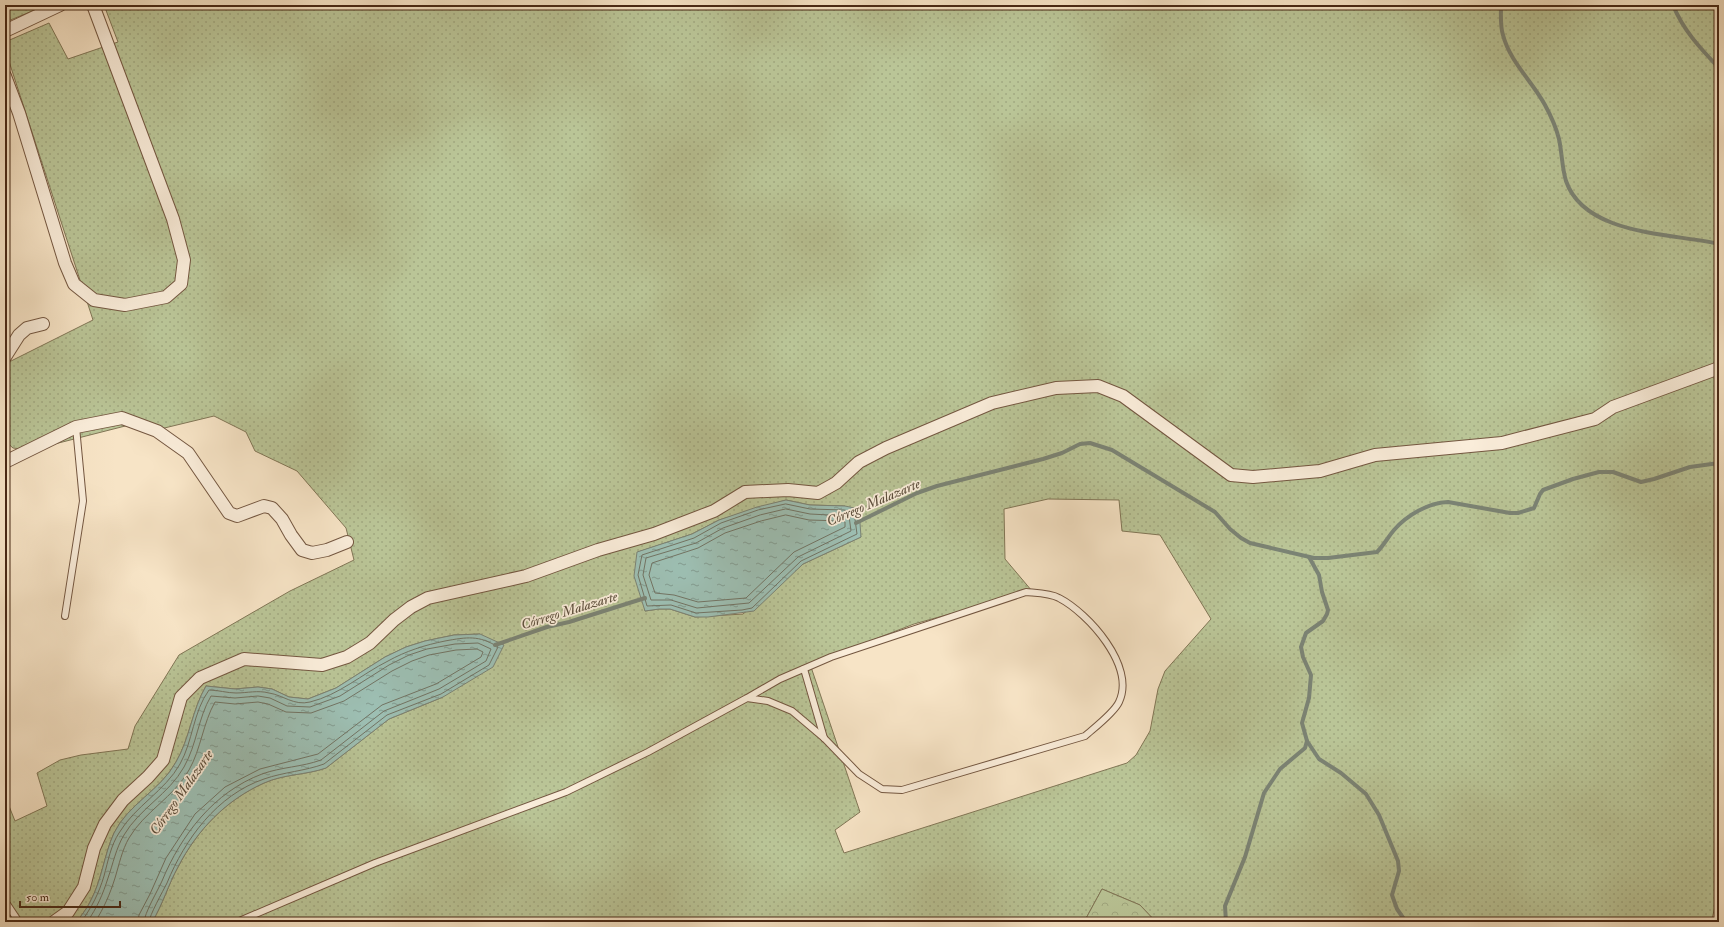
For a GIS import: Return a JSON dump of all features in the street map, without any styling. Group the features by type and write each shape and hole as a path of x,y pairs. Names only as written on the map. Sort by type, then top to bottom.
{"street":[{"path":"5,31 60,5"},
{"path":"5,76 19,114 65,262 74,284 94,300 125,305 166,297 181,284 184,260 173,219 93,5"},
{"path":"5,357 19,335 26,328 43,324"},
{"path":"54,922 68,912 84,887 94,848 105,824 123,800 148,777 162,760 181,697 200,678 244,659 322,665 347,657 370,643 411,607 428,598 526,576 598,550 654,534 714,511 745,492 788,490 818,494 836,483 859,462 886,448 992,403 1056,388 1098,386 1123,396 1231,475 1253,476 1320,471 1375,455 1502,443 1595,419 1613,407 1719,368"},
{"path":"5,462 76,427 122,418 157,431 188,453 229,513 238,516 264,506 272,508 282,519 290,535 302,550 312,553 327,550 347,542"}],"lane":[{"path":"65,616 83,501 76,427"},
{"path":"237,922 375,863 566,792 648,752 780,679 831,657 1026,592 1058,597 1084,616 1104,638 1116,658 1123,681 1119,702 1105,719 1084,736 902,790 882,790 859,774 824,738 792,711 768,701 748,698"},
{"path":"804,669 824,738"},
{"path":"5,901 19,922"}],"green space":[{"path":"5,5 47,5 8,21 5,13"},
{"path":"104,5 1719,5 1719,889 1712,919 1713,922 1156,922 1140,905 1102,889 1084,922 152,922 174,874 186,853 204,829 225,807 250,790 264,783 279,778 326,768 389,719 443,697 480,634 454,635 425,641 406,647 385,657 336,688 308,699 289,697 272,689 258,687 235,689 206,686 197,705 181,753 170,772 127,814 114,833 94,894 77,922 5,922 5,796 15,821 47,806 37,773 60,760 81,755 128,749 135,726 179,655 290,591 354,560 346,528 297,471 255,451 246,432 214,416 152,431 137,423 31,450 13,448 5,441 5,364 93,320 5,49 5,42 49,23 68,59 118,42","holes":["1048,499 1119,500 1122,531 1160,535 1211,619 1165,671 1158,689 1150,731 1136,755 1127,763 844,853 835,830 860,812 810,664 914,624 1032,591 1005,559 1004,509","786,500 810,505 845,506 861,537 803,564 743,614 695,617 670,609 645,611 638,552 692,534 719,520"]},
{"path":"1102,889 1140,905 1156,922 1084,922"}],"water":[{"path":"786,500 810,505 845,506 859,509 861,537 803,564 754,611 708,617 695,617 670,609 645,611 634,576 637,552 692,534 719,520 757,507"},
{"path":"480,634 504,645 493,667 443,697 389,719 326,768 279,778 264,783 237,798 225,807 204,829 186,853 174,874 152,922 77,922 94,894 114,833 127,814 170,772 181,753 197,705 206,686 235,689 258,687 272,689 289,697 308,699 336,688 385,657 406,647 425,641 454,635"}],"waterway":[{"path":"1501,5 1501,28 1506,45 1516,63 1540,96 1551,117 1559,139 1566,181 1576,199 1591,212 1610,222 1632,229 1719,244"},
{"path":"1673,5 1687,31 1719,68"},
{"name":"Córrego Malazarte","path":"856,523 917,493 937,486 1043,459 1062,453 1080,444 1090,443 1112,450 1215,512 1230,529 1250,543 1314,558 1328,558 1377,552 1394,530 1405,519 1426,507 1440,503 1448,502 1510,513 1518,513 1534,508 1543,490 1573,479 1599,472 1613,472 1641,482 1690,467 1719,463"},
{"path":"1309,557 1319,575 1322,592 1328,610 1323,621 1306,633 1301,647 1303,657 1311,675 1309,698 1302,723 1307,741 1319,759 1341,773 1366,794 1379,815 1398,861 1399,871 1392,895 1397,909 1406,922"},
{"name":"Córrego Malazarte","path":"495,645 547,627 569,622 645,598"},
{"path":"1226,922 1225,906 1245,857 1264,793 1280,769 1305,748 1307,741"}]}
